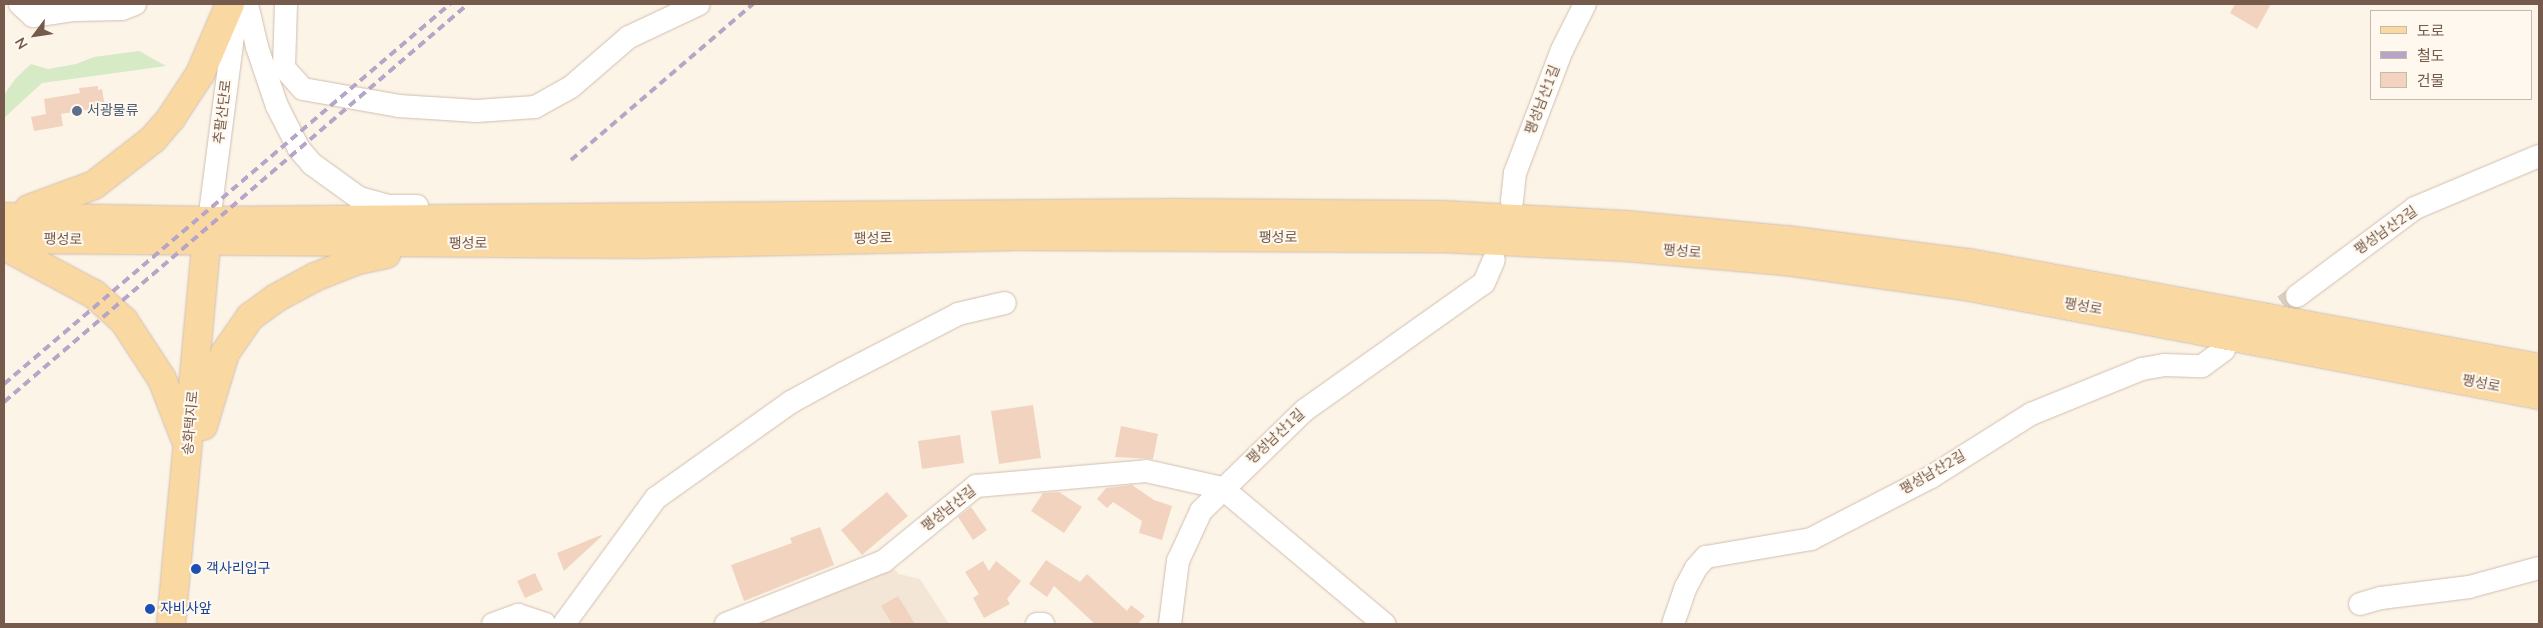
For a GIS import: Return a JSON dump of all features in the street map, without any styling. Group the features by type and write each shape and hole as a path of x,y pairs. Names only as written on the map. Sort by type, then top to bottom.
{"main road":[{"path":"4,216 76,194 101,181 135,156 171,118 200,74 230,4"},
{"name":"팽성로","path":"4,239 208,232 456,232 1173,213 1443,215 1626,225 1786,240 1970,263 2539,368"},
{"name":"팽성로","path":"4,216 208,232"},
{"name":"송화택지로","path":"171,624 208,232"},
{"path":"188,454 202,429 225,352 239,329 262,308 315,277 358,260 456,232"},
{"name":"팽성로","path":"456,232 642,244 1021,236 1440,238 1626,247 1784,261 1965,286 2539,396"},
{"path":"4,246 87,290 124,321 162,379 188,454"}],"street":[{"path":"20,4 33,16 73,10 122,9 135,4"},
{"name":"추팔산단로","path":"208,232 237,4"},
{"path":"247,4 257,47 277,106 292,136 312,164 358,198 389,206 442,206 456,232"},
{"path":"286,4 284,68 303,90 399,106 477,111 535,107 571,87 629,37 699,4"},
{"name":"팽성남산1길","path":"1512,200 1515,173 1562,50 1585,4"},
{"name":"팽성남산2길","path":"2297,296 2415,208 2539,156"},
{"name":"팽성남산1길","path":"1170,624 1178,561 1200,511 1305,410 1484,283 1494,260"},
{"path":"564,624 656,498 791,402 958,314 1005,303"},
{"name":"팽성남산2길","path":"1672,624 1689,581 1706,557 1811,539 1931,477 2031,414 2142,369 2202,366 2224,350"},
{"name":"팽성남산길","path":"726,624 884,561 976,486 1146,471 1222,488"},
{"path":"1222,488 1384,624"},
{"path":"2360,604 2381,598 2468,587 2539,568"},
{"path":"493,624 518,615 545,624"},
{"path":"1037,624 1043,624"}],"shaded area":[{"path":"891,566 899,574 920,579 949,624 758,624"}],"green space":[{"path":"139,51 166,66 42,83 4,118 4,95 16,78 31,64 48,69 76,64 94,57"}],"building":[{"path":"2235,4 2271,4 2257,29 2230,13"},
{"path":"98,86 98,90 102,89 105,107 61,114 63,126 34,131 31,117 46,114 44,99 80,93 79,88"},
{"path":"1033,405 1041,458 999,464 991,411"},
{"path":"1121,426 1158,434 1153,459 1115,457"},
{"path":"960,435 964,463 922,469 918,441"},
{"path":"1132,485 1154,500 1172,506 1162,540 1139,533 1142,521 1113,502 1107,508 1097,499 1106,488"},
{"path":"887,492 908,516 862,555 841,530"},
{"path":"1059,492 1082,507 1064,533 1031,511 1043,493"},
{"path":"971,507 987,530 973,540 958,517"},
{"path":"820,527 834,565 744,601 731,565 792,543 790,538"},
{"path":"602,536 564,571 557,553"},
{"path":"1046,560 1080,582 1087,574 1127,611 1131,605 1145,616 1139,622 1142,624 1095,624 1054,586 1047,597 1029,584"},
{"path":"983,561 989,571 996,561 1021,581 1007,599 1010,604 984,618 973,598 979,594 965,572"},
{"path":"535,573 543,590 525,598 517,581"},
{"path":"898,596 915,624 892,624 881,606"}],"tunnel":[{"path":"2257,325 2297,296"}],"railway":[{"path":"4,384 450,4"},
{"path":"4,402 468,4"},
{"path":"571,160 753,4"}],"place":[{"name":"서광물류","path":"77,111"},
{"name":"객사리입구","path":"196,569"},
{"name":"자비사앞","path":"150,609"}]}
